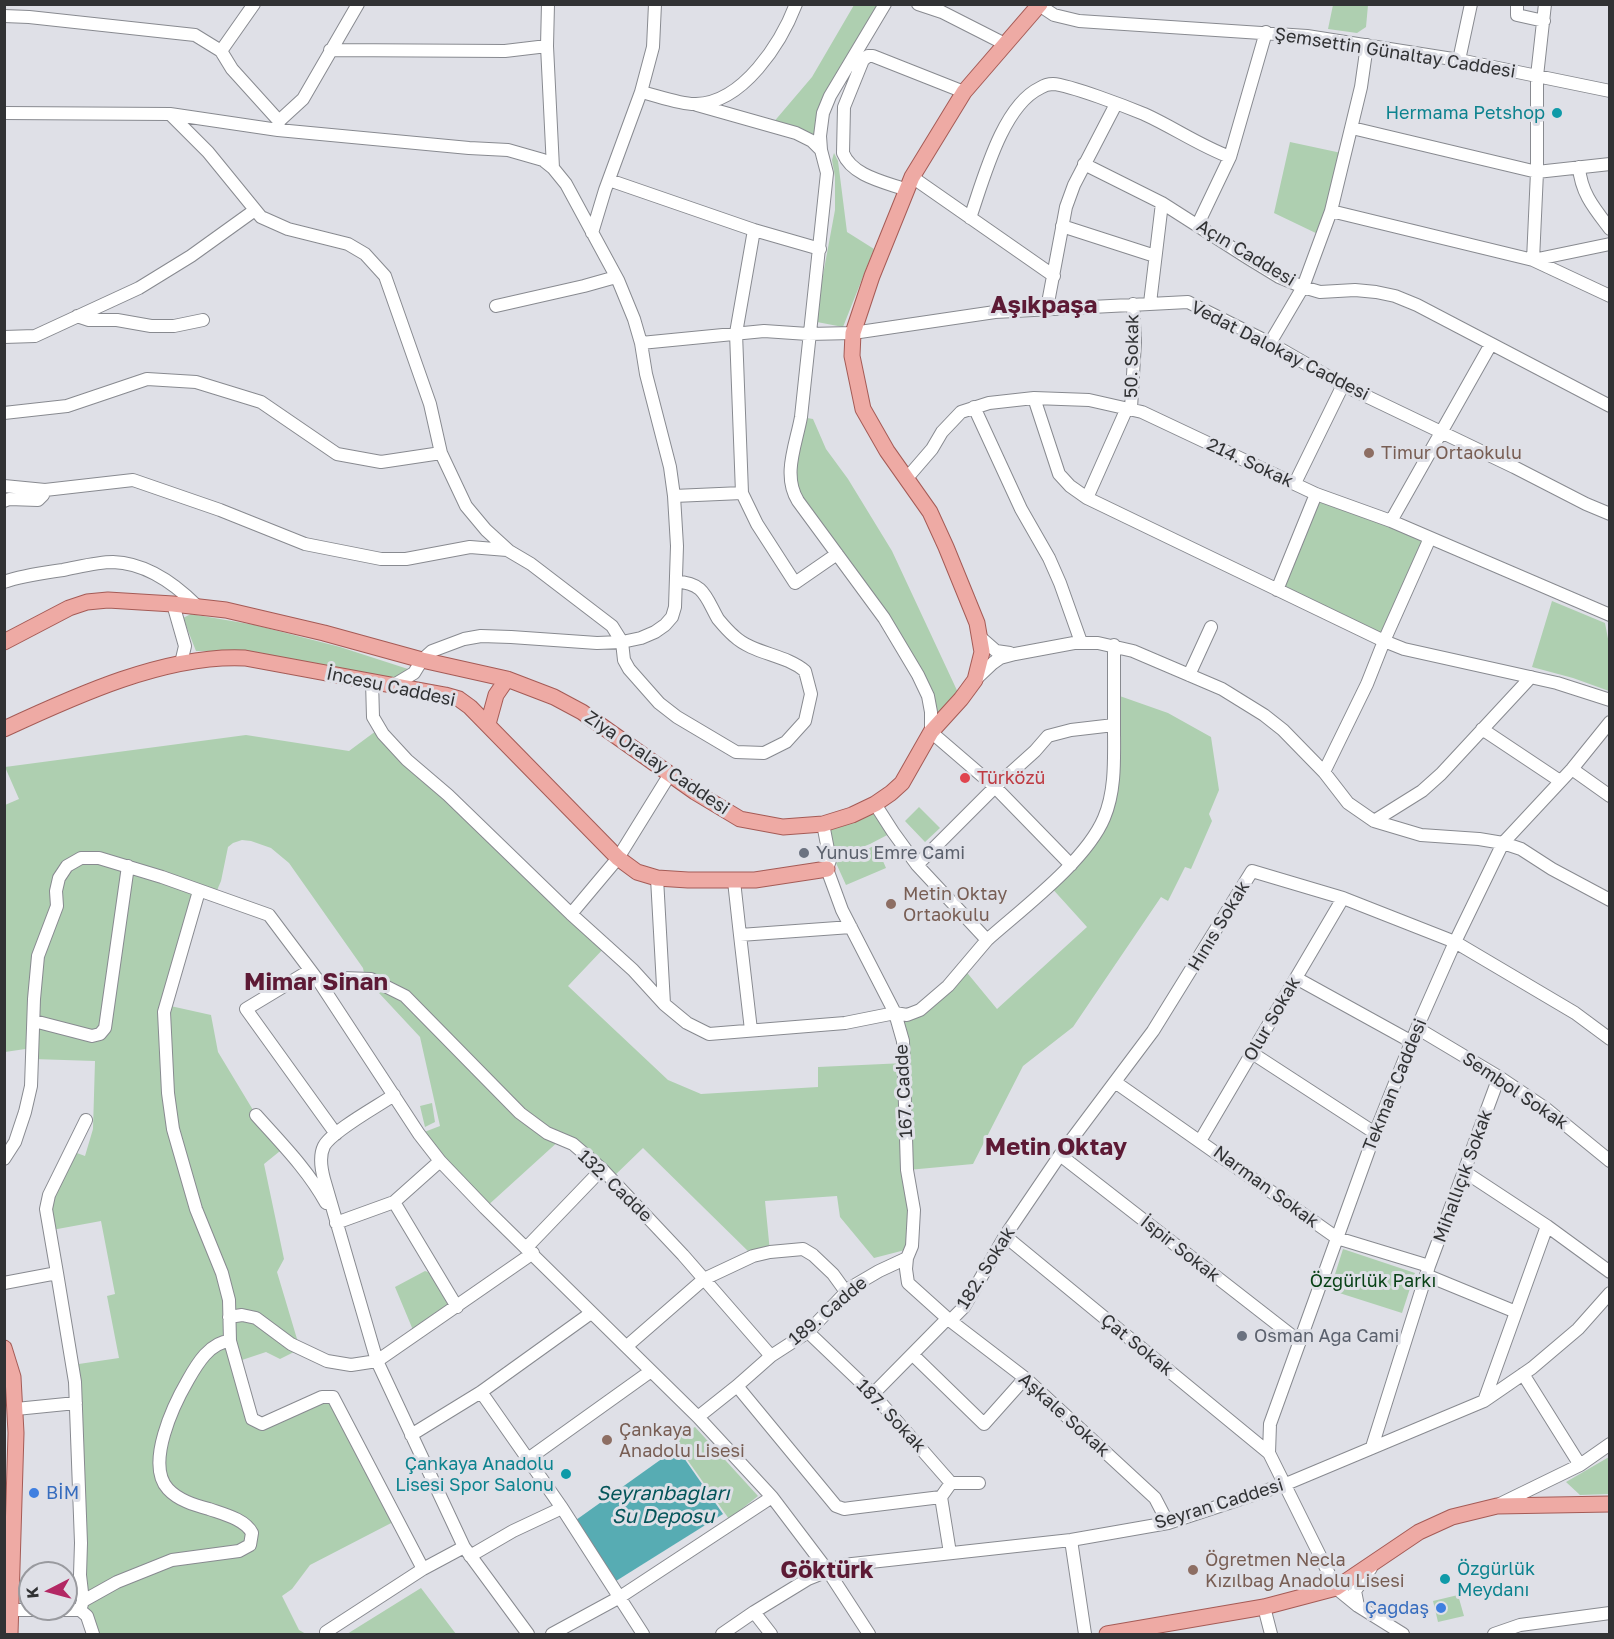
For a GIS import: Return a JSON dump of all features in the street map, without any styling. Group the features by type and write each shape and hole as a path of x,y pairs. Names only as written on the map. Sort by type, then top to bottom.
{"main road":[{"name":"Ziya Oralay Caddesi","path":"4,642 69,608 87,602 108,600 197,606 263,618 422,660 507,679 554,697 582,712 714,804 740,819 783,827 823,824 852,815 875,804 902,783 931,732 975,680 982,659 977,623 930,512 887,452 864,410 852,356 853,333 872,276 910,184 964,92 1039,5"},
{"name":"İncesu Caddesi","path":"4,729 95,690 181,663 219,657 245,658 459,699 488,724 618,858 637,872 657,878 734,881 827,869"},
{"path":"488,724 496,694 507,679"},
{"path":"4,1348 13,1377 16,1409 10,1635"},
{"path":"1107,1635 1264,1607 1336,1588 1419,1532 1468,1512 1497,1506 1610,1504"}],"street":[{"path":"221,51 254,4"},
{"path":"279,125 303,99 358,4"},
{"path":"548,4 547,46 554,168"},
{"path":"592,234 641,92 653,47 655,4"},
{"path":"694,104 717,99 727,94 762,66 787,28 796,4"},
{"path":"885,4 830,96 823,113 820,136 827,173 820,249 808,334 801,417 791,455 791,482 798,501 884,618 918,675 931,712 931,732 995,787 1071,866"},
{"path":"918,4 942,12 1005,44"},
{"path":"1459,60 1471,4"},
{"path":"1533,260 1538,76 1545,4"},
{"name":"Şemsettin Günaltay Caddesi","path":"1039,5 1054,15 1079,21 1266,32 1367,45 1459,60 1570,85 1610,91"},
{"path":"1515,5 1517,15 1544,21"},
{"path":"4,16 195,36 221,51 232,69 279,125"},
{"path":"1198,224 1230,158 1266,32"},
{"path":"1270,343 1303,287 1331,211 1352,129 1367,45"},
{"path":"330,50 505,51 547,46"},
{"path":"964,92 868,56 863,60 844,107 843,153 850,166 856,170 910,184 970,218 1054,276"},
{"path":"970,218 1006,123 1031,93 1053,84 1144,114 1210,150 1230,158"},
{"path":"641,92 694,104 796,133 812,141 821,150"},
{"path":"1047,308 1062,226 1074,185 1116,104"},
{"path":"4,112 170,114 469,148 508,150 532,156 554,168 566,184 616,277 631,311 641,343 646,374 670,468 674,496 677,546 675,607 672,617 665,625 641,638 622,642 480,636 432,651 422,660 414,673 394,685"},
{"path":"170,114 208,152 261,218 288,229 348,244 365,254 385,276 430,404 441,453 466,506 486,531 509,551 531,564 612,626 622,642 624,660 629,669 659,703 677,717 736,752 764,753 786,742 805,721 811,694 805,671 795,664 737,639 719,619 706,595 698,587 688,582 676,582"},
{"path":"1352,129 1537,172 1610,164"},
{"name":"Açın Caddesi","path":"1084,164 1162,203 1279,277 1320,292 1355,290 1395,296 1608,401"},
{"path":"1579,167 1584,192 1610,229"},
{"path":"609,180 754,230 820,249"},
{"path":"1150,303 1162,203"},
{"path":"4,337 35,336 139,288 255,210"},
{"path":"1331,211 1533,260 1610,296"},
{"path":"1062,226 1155,256"},
{"path":"754,230 736,333 742,493 757,524 795,583 837,554"},
{"path":"1533,260 1610,244"},
{"path":"496,306 616,277"},
{"name":"Vedat Dalokay Caddesi","path":"641,343 736,333 853,333 995,312 1047,308 1181,301 1195,303 1343,385 1610,514"},
{"name":"50. Sokak","path":"1129,408 1135,342 1133,304"},
{"path":"77,316 89,320 117,320 151,326 174,326 204,320"},
{"path":"1391,521 1491,344"},
{"path":"4,413 67,406 147,379 196,382 261,402 337,454 381,462 441,453"},
{"path":"1295,483 1343,385"},
{"path":"1034,398 1059,474 1070,486 1087,498 1404,649 1557,683 1610,700"},
{"name":"214. Sokak","path":"907,478 952,419 961,412 989,403 1034,398 1089,400 1129,408 1316,494 1391,521 1610,615"},
{"path":"974,407 1021,509 1049,558 1081,642"},
{"path":"1087,498 1129,408"},
{"path":"4,486 45,490 133,480 220,510 305,544 381,559 406,559 470,547 509,551"},
{"path":"4,501 9,499 38,500 45,490"},
{"path":"674,496 742,493"},
{"path":"1277,590 1316,494"},
{"path":"1324,772 1367,684 1430,538"},
{"path":"4,582 30,574 113,562 128,564 152,573 181,590 197,606"},
{"path":"173,604 185,646 181,663"},
{"path":"1189,675 1211,627"},
{"path":"980,637 996,651 1015,654"},
{"path":"975,680 993,663 1015,654 1081,642 1114,645 1133,651 1222,689 1264,715 1283,730 1324,772 1348,803 1374,821 1421,835 1503,843 1521,849 1552,869 1610,900"},
{"path":"372,681 373,717 383,734 571,914 633,970 664,1004 687,1023 709,1034 845,1023 896,1013 907,1015 932,1002 964,969 987,940 1071,866 1094,836 1104,818 1111,793 1114,645"},
{"path":"1374,821 1422,791 1441,774 1531,677"},
{"name":"Tekman Caddesi","path":"1269,1453 1270,1424 1337,1238 1417,1028 1455,942 1503,843 1572,769 1610,722"},
{"path":"917,865 1048,736 1079,728 1114,725"},
{"path":"1482,729 1560,781"},
{"path":"1572,769 1610,796"},
{"path":"571,914 618,858 670,774"},
{"path":"875,804 917,865 987,940"},
{"name":"167. Cadde","path":"823,824 830,860 827,869 842,910 896,1013 903,1041 907,1170 914,1210 912,1246 907,1258 906,1269 908,1283 948,1319"},
{"path":"4,1159 15,1142 31,1086 35,977 38,956 57,906 56,891 59,878 71,863 81,858 99,858 269,915 320,983 440,1161 698,1417 772,1497 828,1571 869,1635"},
{"path":"34,1021 92,1036 100,1034 105,1028 128,866"},
{"name":"Hınıs Sokak","path":"1060,1155 1153,1031 1252,871 1343,898 1455,942 1575,1013 1610,1039"},
{"path":"657,878 664,1004"},
{"path":"734,881 751,1030"},
{"path":"199,891 164,1012 168,1093 173,1129 196,1209 222,1273 229,1300 230,1341 252,1419 262,1424 322,1397 330,1396 336,1400 423,1569"},
{"name":"Olur Sokak","path":"1200,1141 1343,898"},
{"path":"740,935 851,927"},
{"path":"309,971 246,1009 336,1134"},
{"name":"132. Cadde","path":"320,983 342,978 371,979 405,996 520,1113 547,1133 573,1144 602,1169 704,1279 771,1356"},
{"path":"1296,978 1412,1042"},
{"name":"Sembol Sokak","path":"1417,1028 1500,1077 1545,1108 1610,1161"},
{"path":"1252,1053 1376,1134"},
{"name":"Mihallıçık Sokak","path":"1372,1447 1428,1271 1500,1077"},
{"name":"Narman Sokak","path":"1115,1082 1337,1238 1428,1271 1516,1312"},
{"path":"394,1095 325,1144 321,1154 321,1167 377,1361 467,1552 528,1635"},
{"path":"256,1115 294,1157 320,1192 336,1223"},
{"path":"86,1120 49,1195 46,1209 75,1382 82,1605 93,1635"},
{"name":"182. Sokak","path":"873,1395 948,1319 954,1317 964,1307 1005,1236 1060,1155"},
{"name":"İspir Sokak","path":"1060,1155 1300,1342"},
{"path":"336,1223 394,1202 440,1161"},
{"path":"229,1317 242,1315 256,1318 291,1344 327,1361 351,1365 377,1361 457,1307 530,1250 602,1169"},
{"path":"1465,1172 1547,1226 1610,1272"},
{"path":"394,1202 457,1307"},
{"path":"1484,1401 1547,1226"},
{"name":"Çat Sokak","path":"1005,1236 1269,1453"},
{"path":"627,1346 704,1279 753,1256 803,1249 833,1274 846,1292"},
{"name":"189. Cadde","path":"698,1417 771,1356 808,1332 846,1292 879,1271 907,1258"},
{"path":"4,1283 57,1273"},
{"name":"Seyran Caddesi","path":"722,1635 754,1612 808,1579 843,1565 1071,1540 1168,1523 1286,1484 1484,1401 1523,1374 1578,1329 1610,1293"},
{"path":"411,1435 481,1392 591,1312"},
{"name":"Aşkale Sokak","path":"948,1319 1025,1378 1155,1498 1168,1523"},
{"name":"187. Sokak","path":"808,1332 873,1395 951,1483"},
{"path":"11,1610 82,1605 117,1582 172,1560 239,1551 250,1545 252,1533 245,1524 222,1513 189,1503 175,1495 162,1480 160,1468 161,1445 188,1381 213,1347 221,1342 230,1341"},
{"path":"913,1355 984,1424 1025,1378"},
{"path":"528,1459 651,1371"},
{"path":"1523,1374 1580,1465"},
{"path":"737,1386 836,1506 844,1509 941,1497"},
{"path":"481,1392 562,1508 643,1635"},
{"path":"16,1409 76,1403"},
{"path":"1497,1506 1580,1465 1610,1444"},
{"path":"1269,1453 1336,1588 1358,1606 1403,1635"},
{"path":"950,1553 941,1497 951,1483 979,1483"},
{"path":"552,1635 620,1597 772,1497"},
{"path":"326,1632 423,1569 467,1552 562,1508"},
{"path":"1071,1540 1085,1635"},
{"path":"1358,1606 1355,1595 1357,1586 1378,1559"},
{"path":"1264,1607 1271,1635"},
{"path":"754,1612 771,1635"},
{"path":"1494,1635 1520,1625 1610,1613"}],"green space":[{"path":"854,5 883,5 815,135 772,124 812,77"},
{"path":"1333,5 1368,5 1366,27 1357,33 1328,29"},
{"path":"1290,142 1346,154 1322,236 1274,213"},
{"path":"834,153 838,161 847,232 874,249 843,327 817,322 815,318 835,210 835,177 832,160"},
{"path":"801,417 813,419 826,449 848,479 892,551 961,699 931,732 918,675 794,495"},
{"path":"1316,494 1430,538 1384,641 1277,590"},
{"path":"1552,601 1605,623 1609,644 1609,691 1532,667"},
{"path":"191,614 255,625 340,647 408,669 407,673 386,680 231,651 196,651 183,618"},
{"path":"1114,694 1168,713 1211,737 1219,790 1209,814 1212,821 1191,869 1185,867 1168,901 1161,897 1073,1027 1023,1066 973,1164 908,1170 914,1210 905,1250 874,1258 840,1217 837,1196 765,1201 770,1252 753,1256 643,1148 611,1179 561,1139 485,1208 419,1134 440,1126 420,1037 365,978 363,968 289,863 271,848 251,841 242,840 228,847 221,881 215,895 199,891 166,1005 211,1015 218,1052 256,1115 285,1147 264,1164 284,1259 277,1272 300,1349 280,1359 266,1352 236,1362 254,1422 326,1396 397,1520 310,1565 292,1589 282,1596 299,1630 306,1634 93,1634 87,1616 72,1365 119,1358 107,1296 115,1294 101,1221 52,1230 45,1198 66,1149 85,1156 93,1129 95,1061 33,1059 32,1048 5,1052 5,805 19,799 5,767 246,735 349,751 380,728 606,946 568,986 668,1080 701,1094 818,1087 818,1067 905,1063 895,1013 907,1015 964,969 997,1009 1087,927 1049,885 1104,818"},
{"path":"875,804 893,832 830,860 823,824"},
{"path":"919,807 940,828 925,842 905,821"},
{"path":"876,845 886,868 846,885 836,863"},
{"path":"432,1103 435,1122 425,1127 420,1106"},
{"name":"Özgürlük Parkı","path":"1343,1249 1415,1273 1402,1313 1330,1290"},
{"path":"425,1271 450,1304 413,1330 395,1287"},
{"path":"695,1427 758,1496 729,1519 672,1438"},
{"path":"1609,1457 1609,1494 1580,1495 1566,1482"},
{"path":"421,1588 456,1634 347,1634"},
{"path":"1458,1595 1464,1616 1438,1622 1433,1601"}],"water":[{"name":"Seyranbağları Su Deposu","path":"677,1448 723,1514 616,1581 576,1520"}],"place":[{"name":"Hermama Petshop","path":"1557,113"},
{"name":"Timur Ortaokulu","path":"1369,453"},
{"name":"Türközü","path":"965,778"},
{"name":"Yunus Emre Cami","path":"804,853"},
{"name":"Metin Oktay Ortaokulu","path":"891,904"},
{"name":"Osman Ağa Cami","path":"1242,1336"},
{"name":"Çankaya Anadolu Lisesi","path":"607,1440"},
{"name":"Çankaya Anadolu Lisesi Spor Salonu","path":"566,1474"},
{"name":"BİM","path":"34,1493"},
{"name":"Öğretmen Necla Kızılbağ Anadolu Lisesi","path":"1193,1570"},
{"name":"Özgürlük Meydanı","path":"1445,1579"},
{"name":"Çağdaş","path":"1441,1608"}],"district":[{"name":"Aşıkpaşa","path":"1044,305"},
{"name":"Mimar Sinan","path":"316,982"},
{"name":"Metin Oktay","path":"1056,1147"},
{"name":"Göktürk","path":"827,1570"}]}
